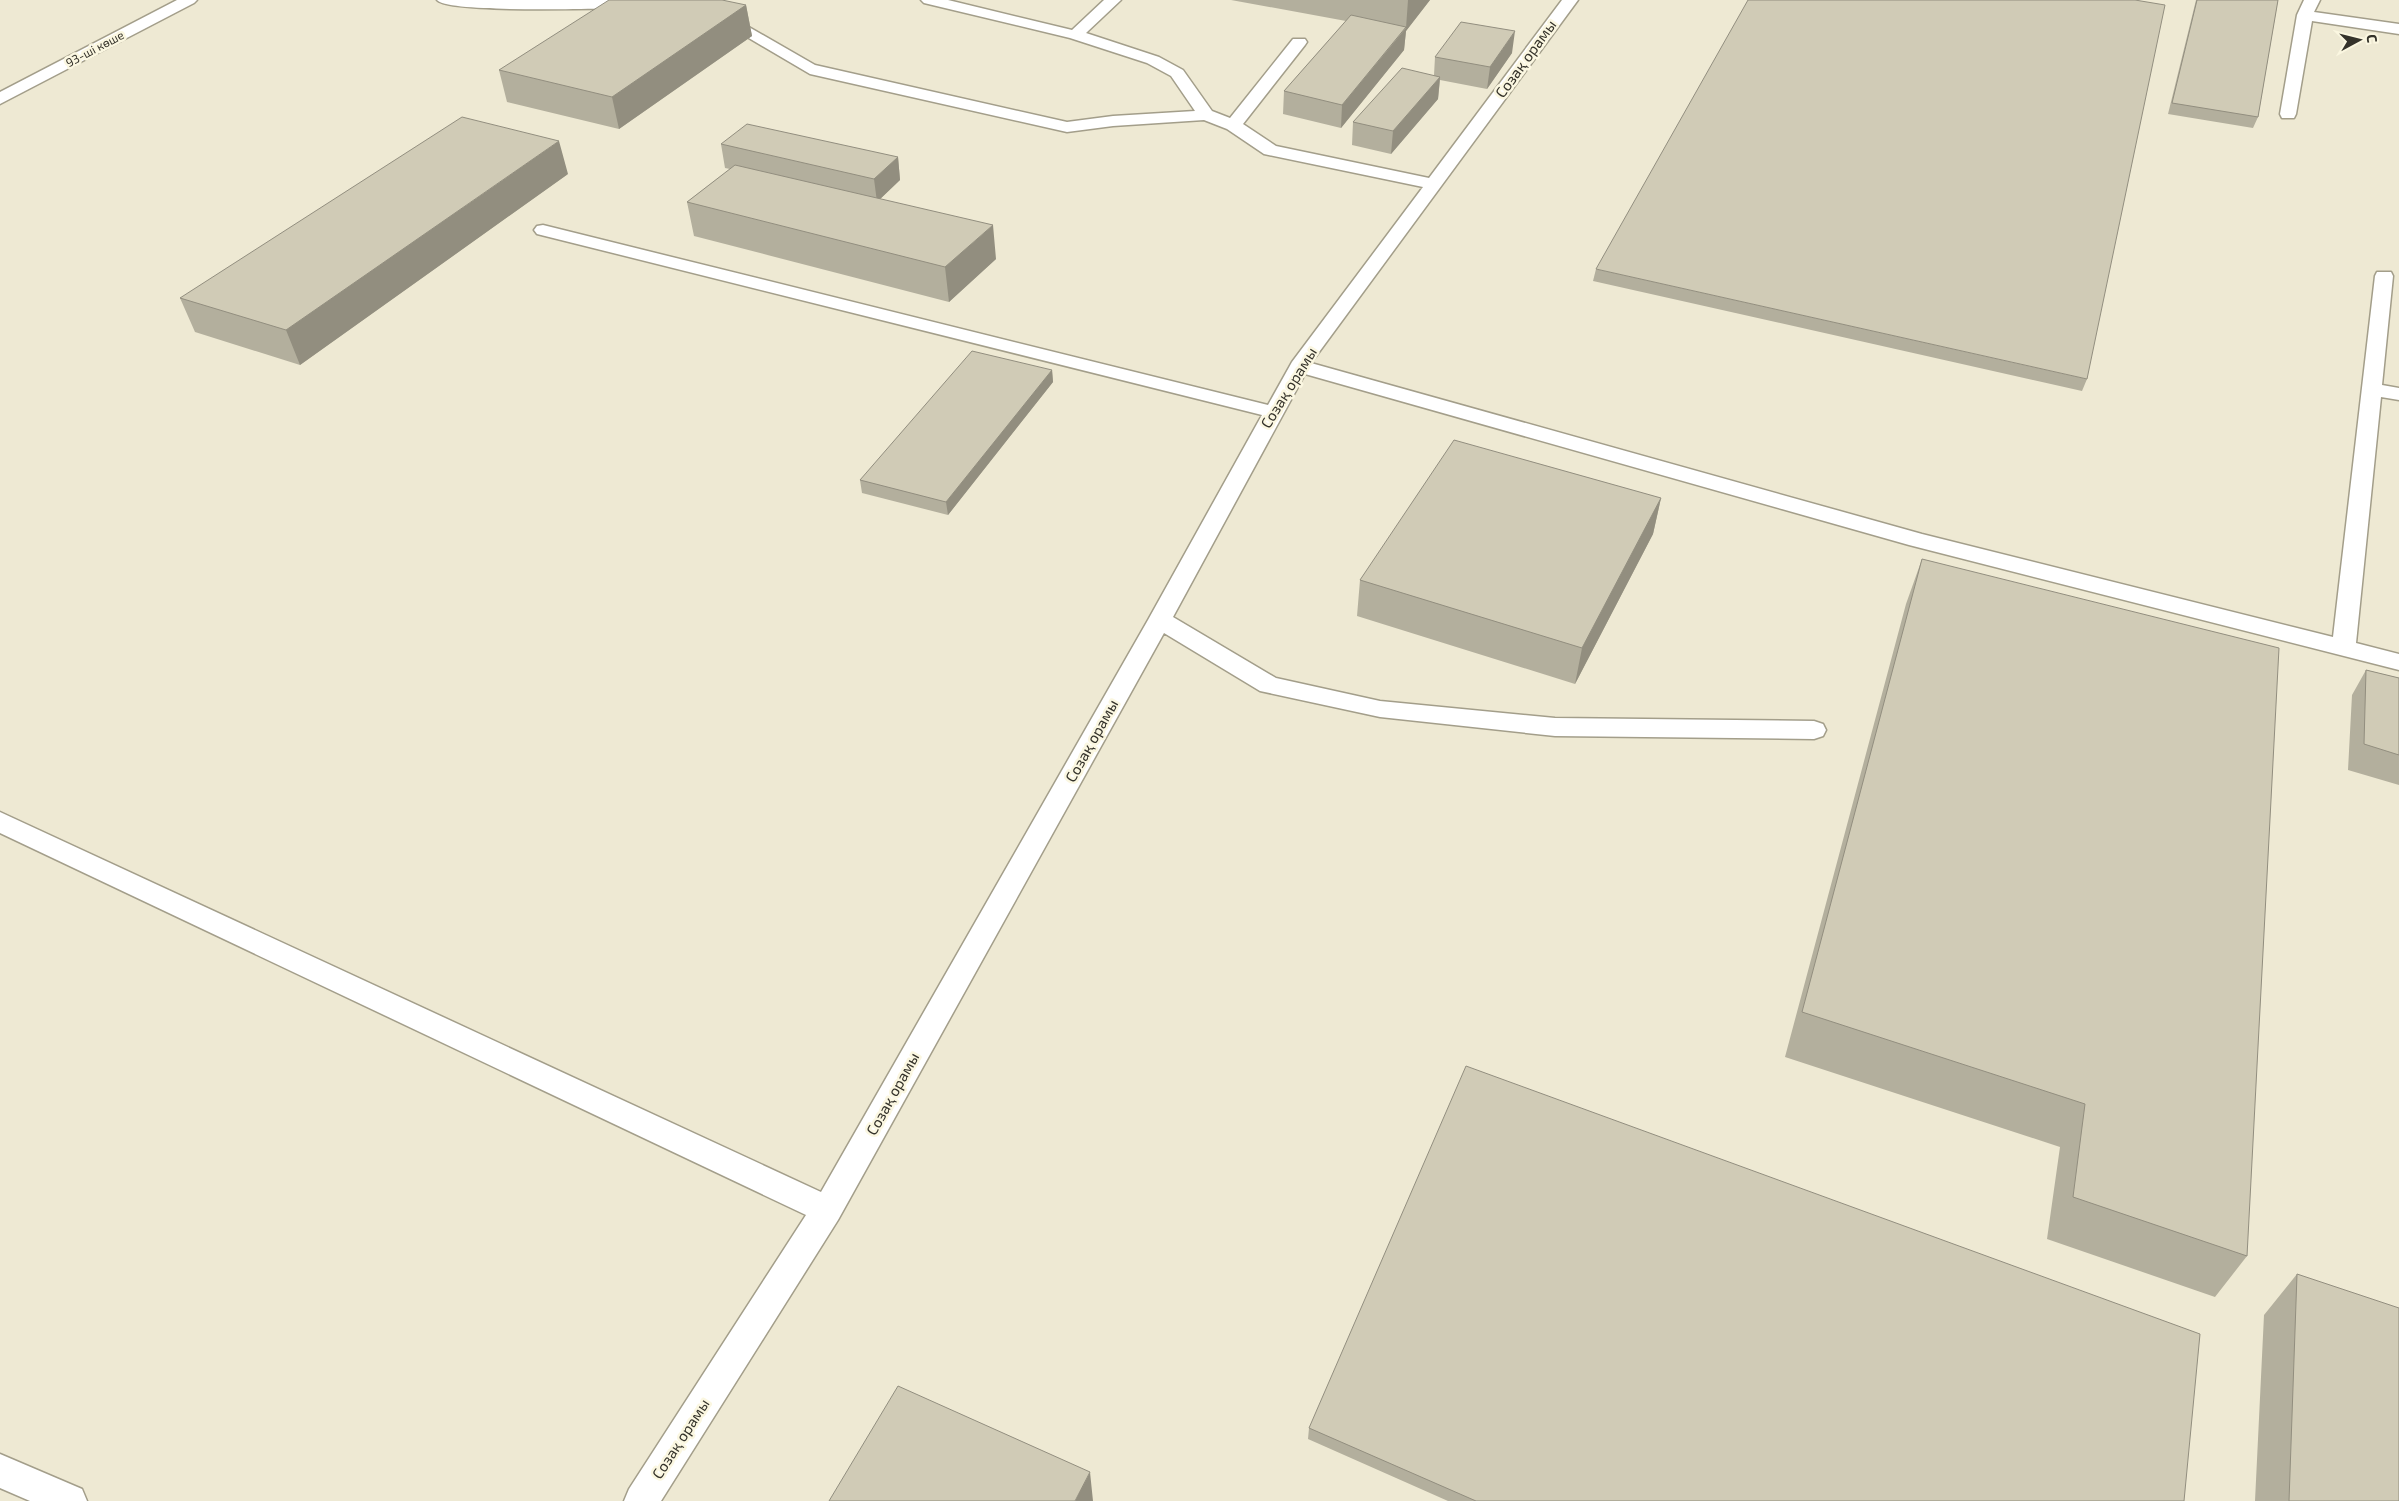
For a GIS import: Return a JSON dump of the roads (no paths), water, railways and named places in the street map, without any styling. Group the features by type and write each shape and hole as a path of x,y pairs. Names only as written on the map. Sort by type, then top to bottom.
{"lane":[{"name":"93-ші көше","path":"0,99 189,0"},
{"path":"445,0 475,4 627,3 654,5"},
{"path":"928,0 1075,36 1153,60 1178,73 1206,115"},
{"path":"1075,36 1113,0"},
{"name":"Созақ орамы","path":"641,1501 827,1210 1160,620 1300,366 1570,0"},
{"path":"2288,114 2305,15 2312,0"},
{"path":"709,10 810,69 1067,127 1113,121 1206,115 1233,125 1270,150 1434,184"},
{"path":"2305,15 2399,29"},
{"path":"1233,125 1298,42"},
{"path":"543,230 1273,412"},
{"path":"2344,648 2384,276"},
{"path":"1300,366 1916,540 2399,662"},
{"path":"2371,389 2399,394"},
{"path":"1160,620 1268,684 1380,709 1555,727 1814,730"},
{"path":"0,822 827,1210"},
{"path":"2,1476 70,1501"}]}
